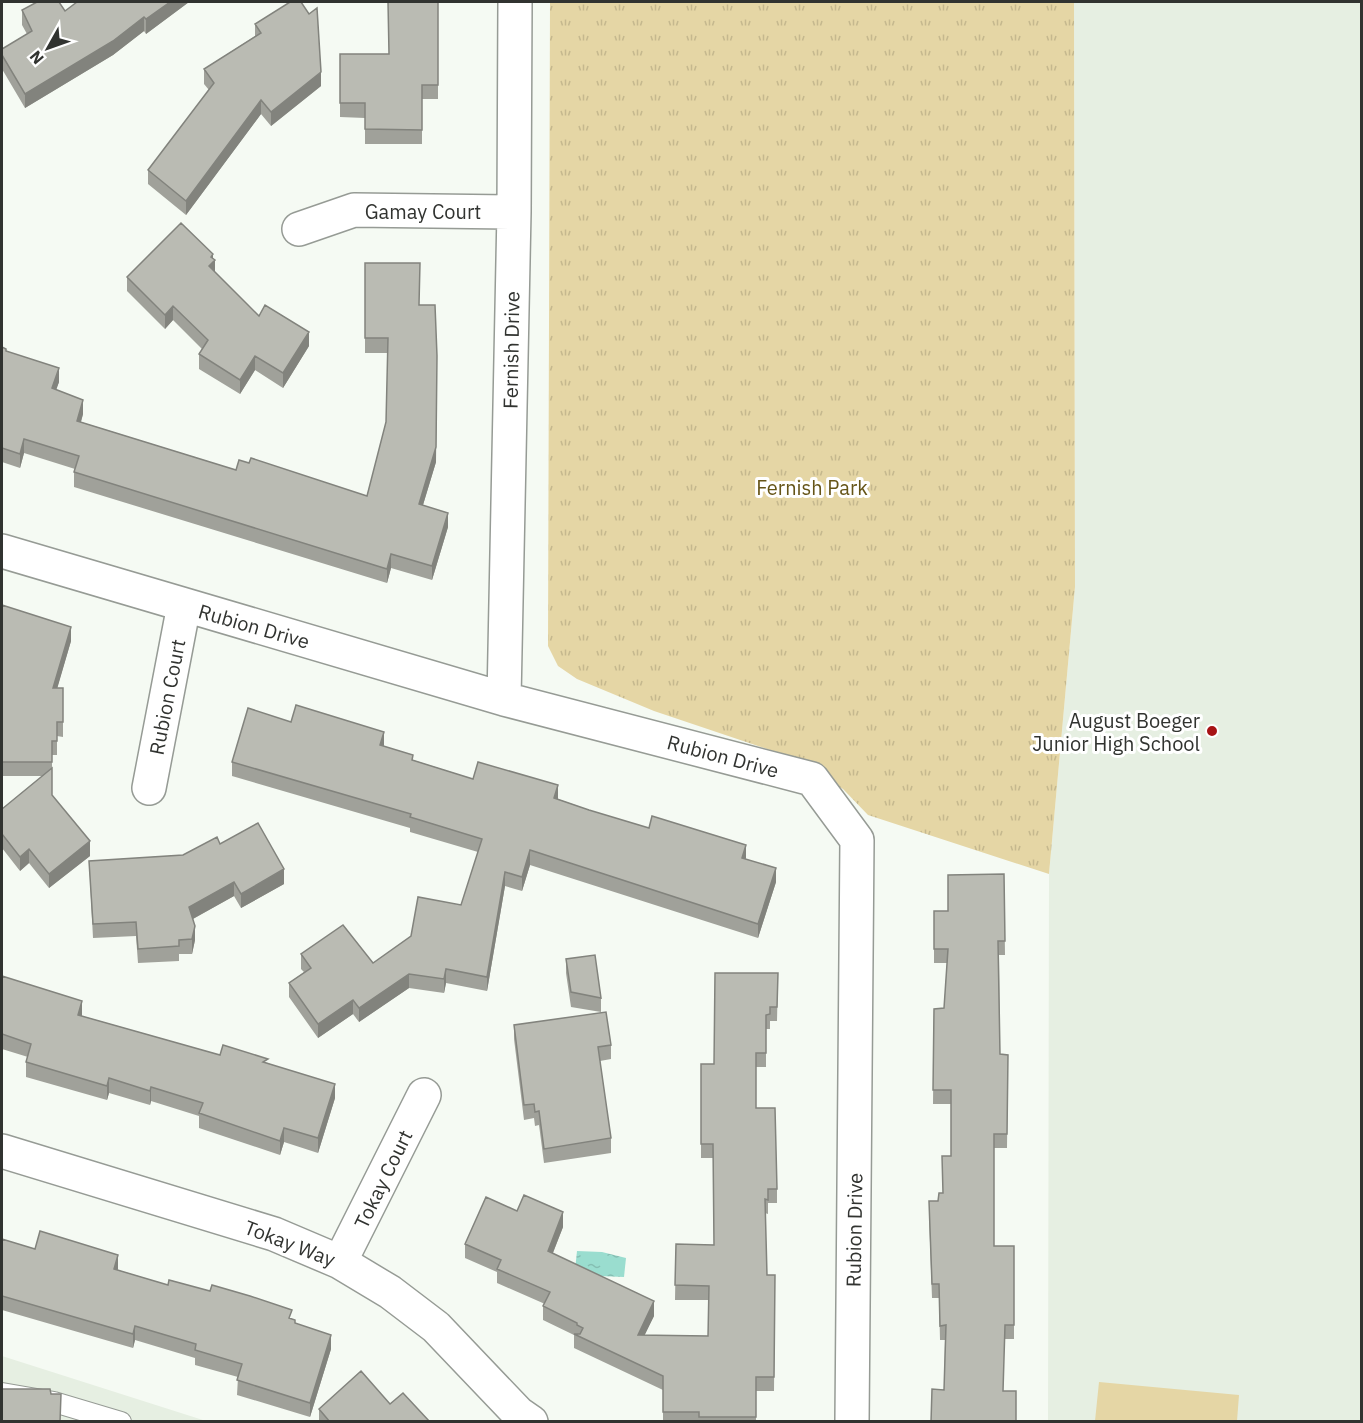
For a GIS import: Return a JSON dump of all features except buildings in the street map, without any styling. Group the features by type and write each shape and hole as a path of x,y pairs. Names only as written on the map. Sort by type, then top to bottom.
{"street":[{"name":"Fernish Drive","path":"504,699 514,212 515,2"},
{"name":"Gamay Court","path":"298,229 354,210 514,212"},
{"name":"Rubion Drive","path":"2,550 504,699 812,779 857,840 852,1422"},
{"name":"Rubion Court","path":"149,788 184,605"},
{"name":"Tokay Court","path":"340,1262 424,1095"},
{"name":"Tokay Way","path":"2,1151 274,1234 340,1262 390,1292 436,1327 518,1413 531,1422"}],"lane":[{"path":"2,1393 54,1402 121,1422"}],"shaded area":[{"name":"August Boeger Junior High School","path":"1074,2 1361,2 1361,1421 1048,1422 1049,874 1075,587"},
{"path":"2,1356 206,1421 2,1421"}],"green space":[{"name":"Fernish Park","path":"550,2 1074,2 1075,587 1049,874 868,815 843,789 816,773 793,765 779,753 654,711 577,679 558,666 548,646"},
{"path":"1099,1382 1239,1395 1237,1421 1095,1421"}],"water":[{"path":"577,1251 602,1252 626,1258 624,1277 599,1276 575,1270"}],"place":[{"name":"August Boeger Junior High School","path":"1212,731"}]}
